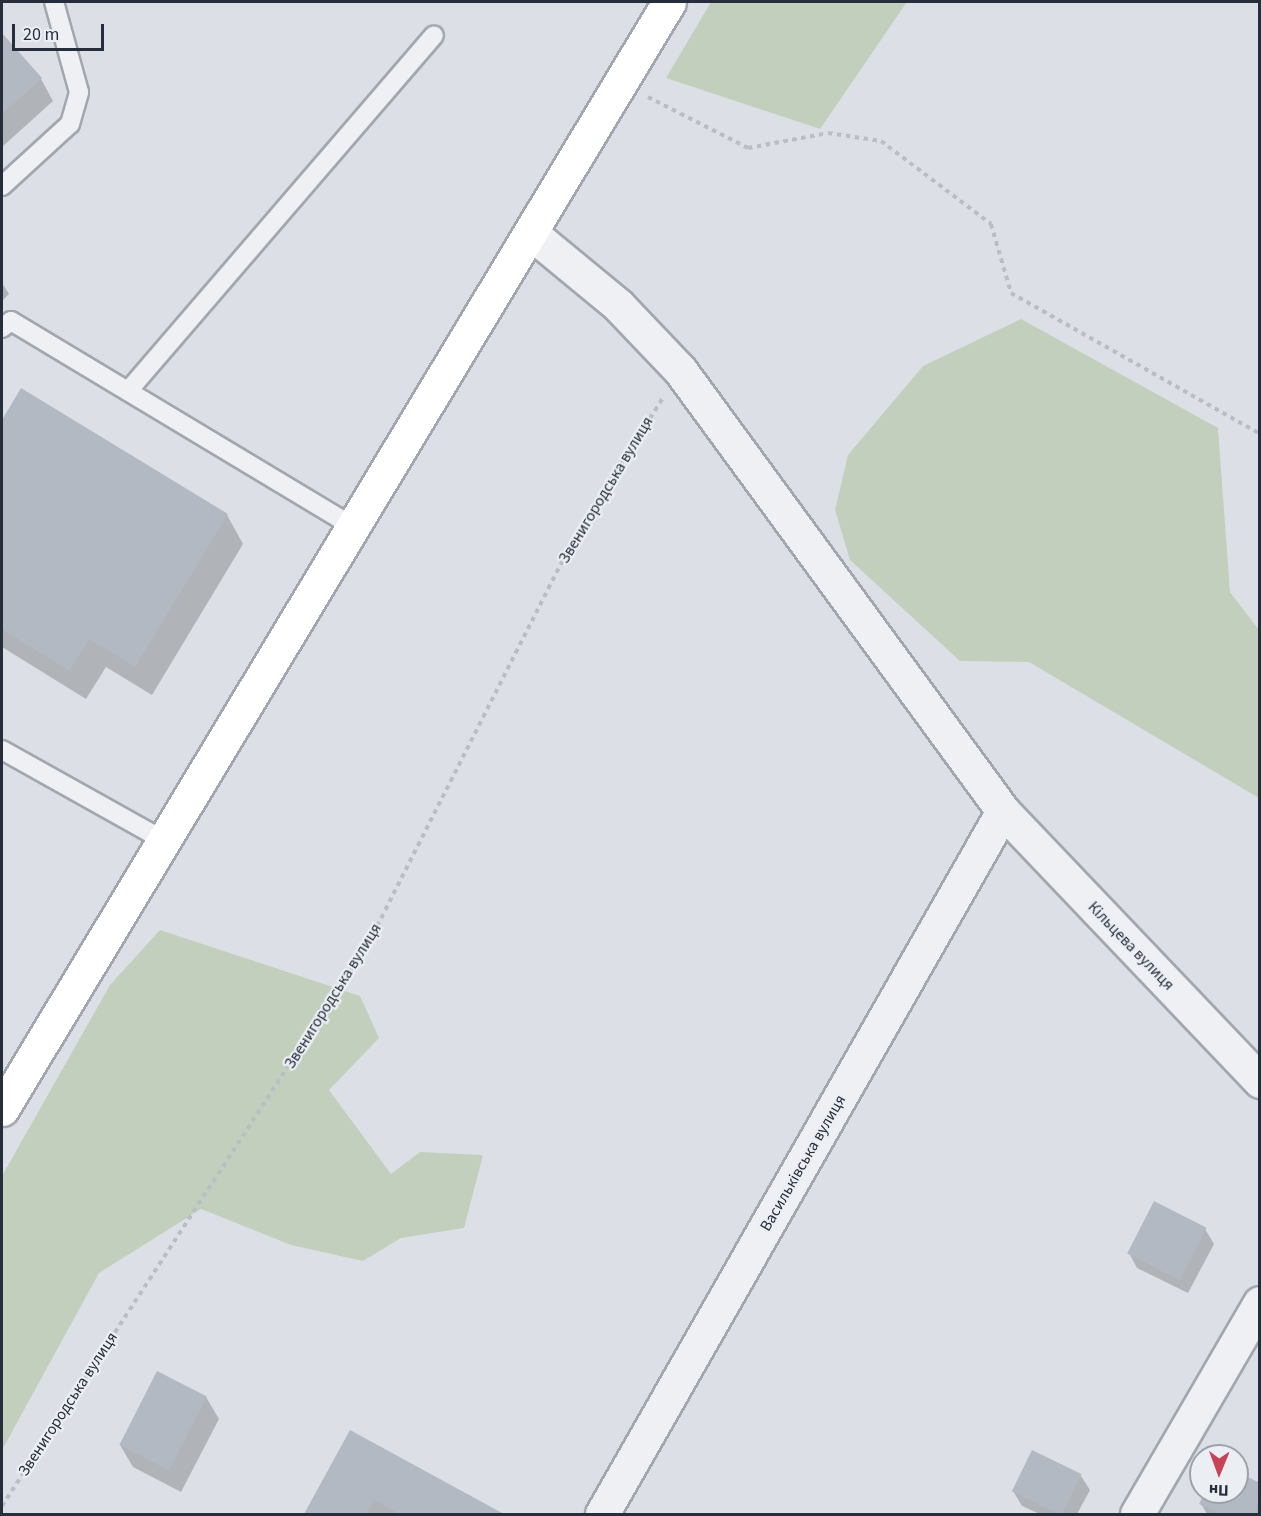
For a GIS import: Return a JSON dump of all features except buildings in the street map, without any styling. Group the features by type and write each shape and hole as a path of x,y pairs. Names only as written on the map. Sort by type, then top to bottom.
{"street":[{"path":"2,1109 351,525 532,234 669,2"},
{"name":"Кільцева вулиця","path":"532,234 618,305 680,370 1003,811 1260,1081"},
{"name":"Васильківська вулиця","path":"602,1515 1003,811"},
{"path":"1137,1515 1260,1303"}],"lane":[{"path":"2,186 70,124 80,92 54,2"},
{"path":"128,391 434,35"},
{"path":"2,328 11,321 351,525"},
{"path":"2,750 163,840"}],"path":[{"path":"621,83 748,148 828,134 881,141 991,224 1011,293 1260,434"},
{"name":"Звенигородська вулиця","path":"2,1506 369,942 573,540 680,370"}],"green space":[{"path":"711,2 907,2 820,129 666,78"},
{"path":"1021,319 1218,428 1230,592 1259,630 1259,798 1029,662 960,661 850,560 835,510 848,455 923,366"},
{"path":"160,930 360,996 379,1038 329,1090 391,1174 420,1152 483,1155 464,1228 401,1238 363,1261 291,1245 201,1209 99,1273 2,1450 2,1176 110,985"}]}
